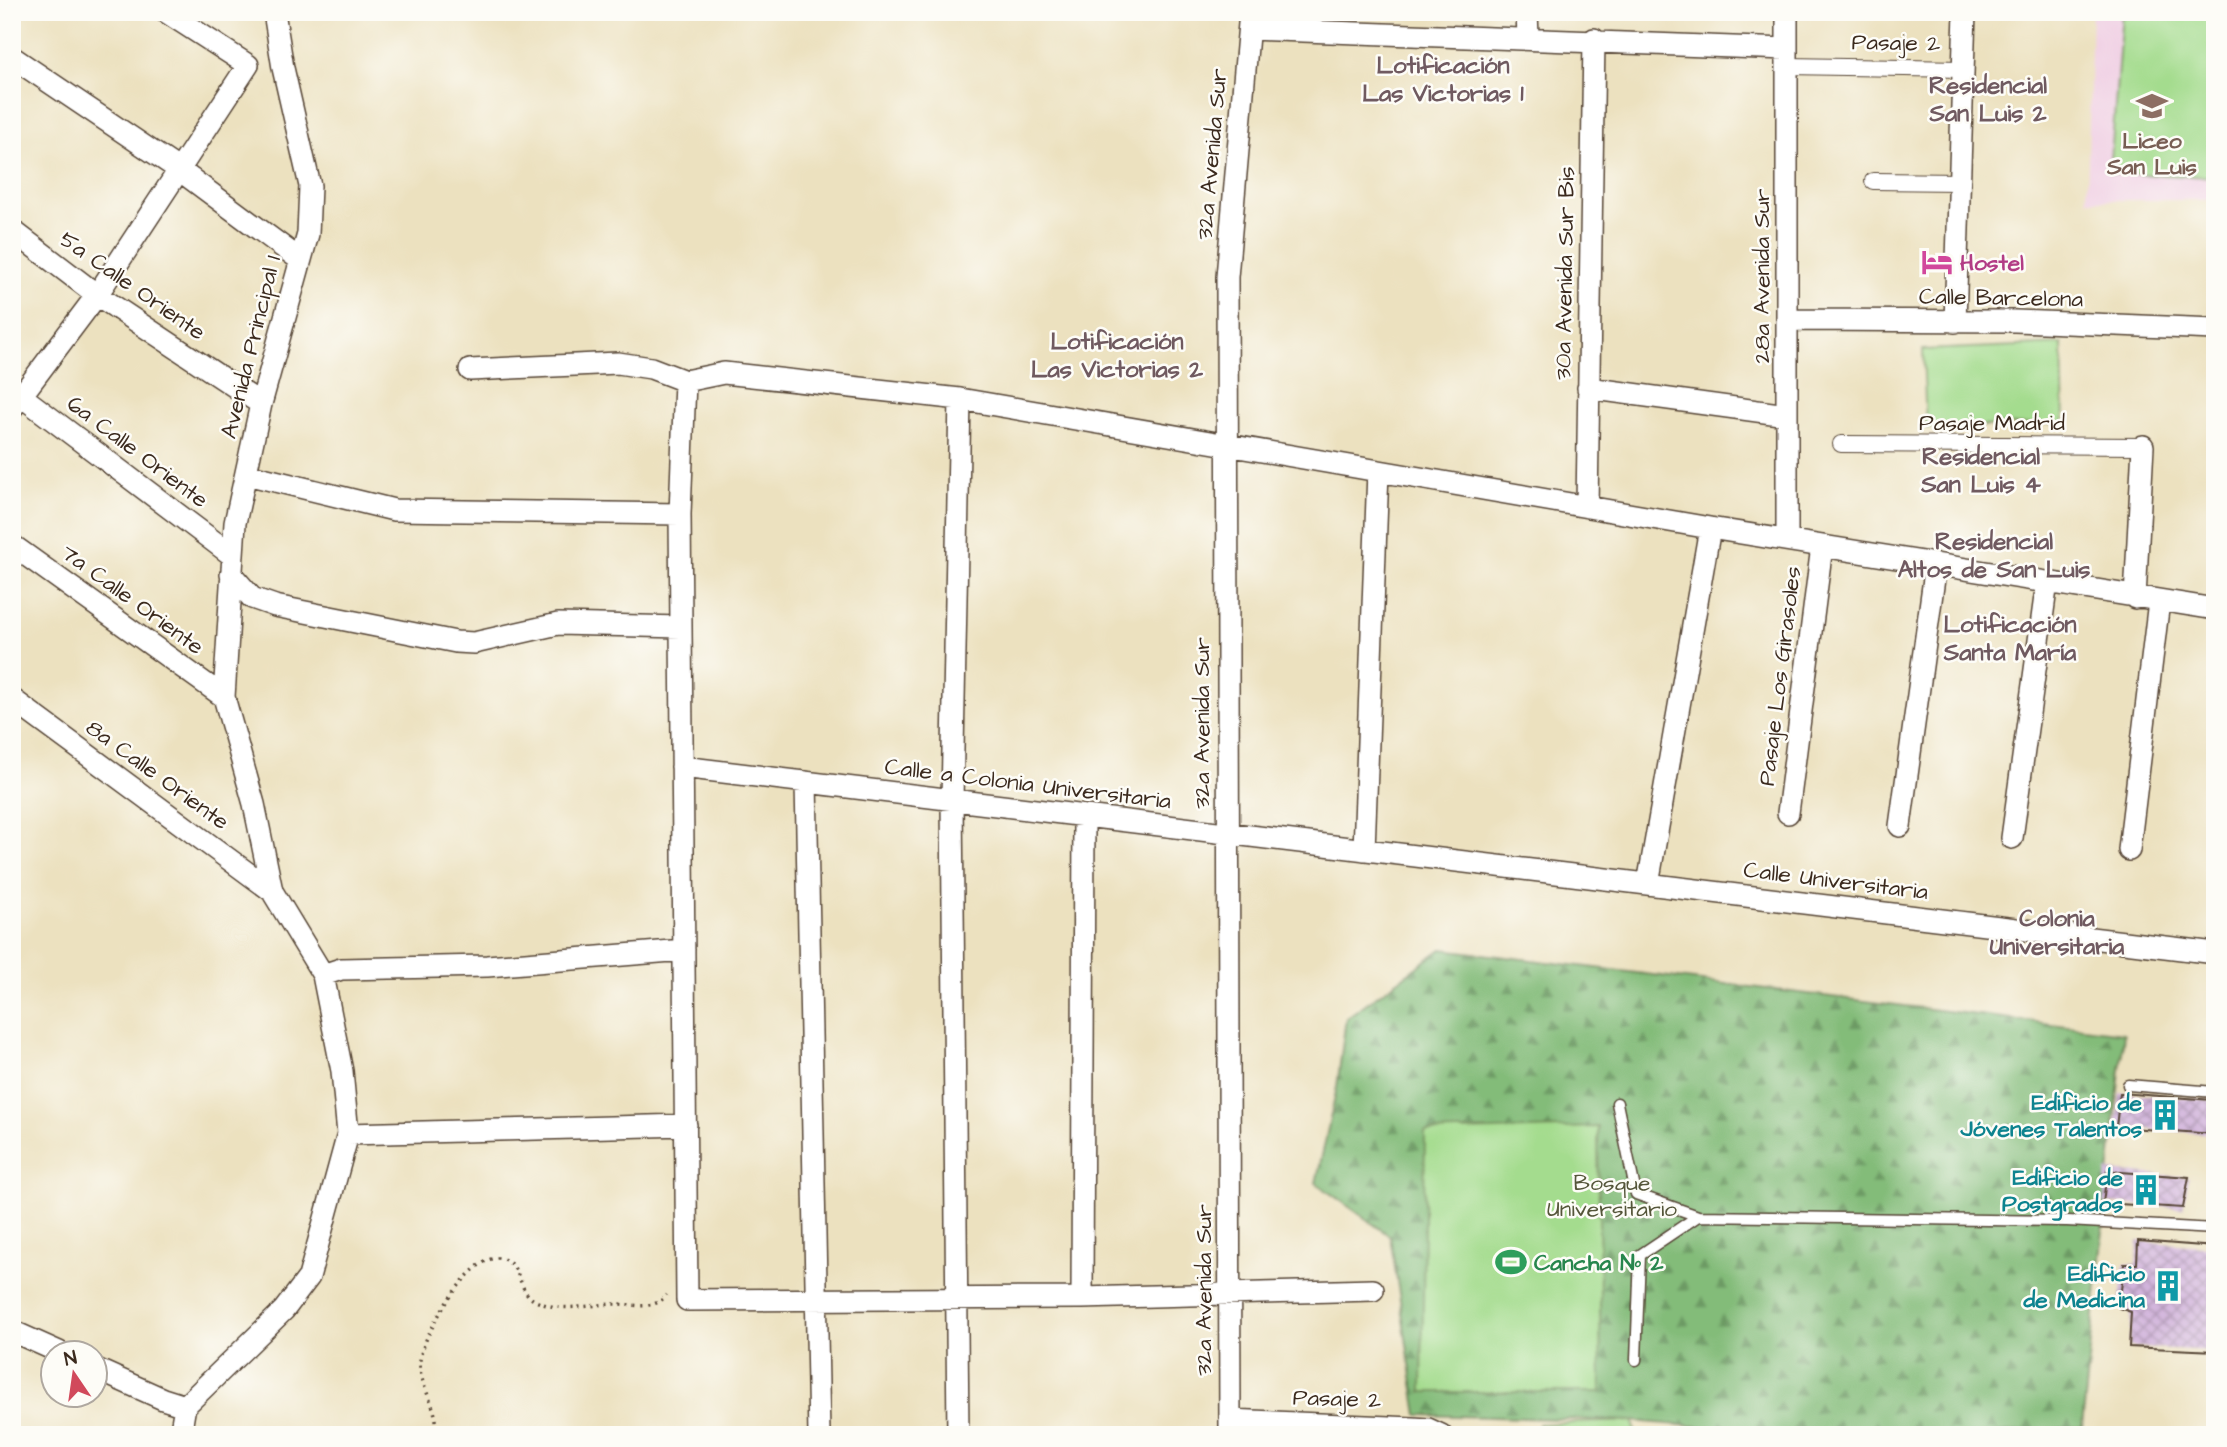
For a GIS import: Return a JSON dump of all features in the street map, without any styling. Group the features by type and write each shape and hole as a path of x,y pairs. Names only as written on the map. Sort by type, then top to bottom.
{"street":[{"path":"16,398 97,295 248,65 166,12"},
{"name":"Avenida Principal 1","path":"272,891 254,804 224,697 235,523 261,404 308,234 310,186 283,68 274,12"},
{"path":"1527,12 1528,37"},
{"name":"28a Avenida Sur","path":"1787,12 1787,540"},
{"path":"1955,322 1965,12"},
{"path":"1250,20 1594,40 1787,58"},
{"name":"32a Avenida Sur","path":"1230,1428 1227,277 1250,20"},
{"name":"30a Avenida Sur Bis","path":"1587,507 1594,40"},
{"path":"12,57 178,169 299,259"},
{"name":"Pasaje 2","path":"1787,58 1963,69"},
{"path":"1873,181 1960,182"},
{"name":"5a Calle Oriente","path":"12,230 97,295 261,404"},
{"name":"Calle Barcelona","path":"1787,320 2015,321 2215,329"},
{"path":"470,370 618,363 651,368 685,381 724,373 960,400 1710,528 2135,598 2215,608"},
{"path":"685,381 680,514 687,1300 1082,1298 1373,1290"},
{"path":"1588,388 1787,415"},
{"name":"6a Calle Oriente","path":"16,398 232,565 252,598 275,606 456,642 485,641 558,624 681,627"},
{"path":"958,1435 952,800 960,400"},
{"name":"Pasaje Madrid","path":"1841,444 2143,446"},
{"path":"2135,598 2143,446"},
{"path":"1364,850 1378,471"},
{"path":"246,474 394,510 680,514"},
{"path":"1648,884 1710,528"},
{"name":"7a Calle Oriente","path":"12,545 224,697"},
{"name":"Pasaje Los Girasoles","path":"1788,813 1822,546"},
{"path":"1900,827 1936,564"},
{"path":"2012,838 2047,583"},
{"path":"2129,850 2158,601"},
{"name":"8a Calle Oriente","path":"12,699 272,891"},
{"name":"Calle a Colonia Universitaria","path":"682,767 1451,861"},
{"path":"806,782 818,1435"},
{"path":"1082,1298 1084,816"},
{"name":"Calle Universitaria","path":"1451,861 2215,953"},
{"path":"180,1435 186,1406 284,1310 309,1277 348,1135 342,1071 323,975 272,891"},
{"path":"323,975 341,969 487,966 684,950"},
{"path":"348,1135 686,1125"},
{"path":"12,1331 38,1343"},
{"path":"108,1374 163,1399 186,1406"},
{"name":"Pasaje 2","path":"1230,1428 1413,1428 1441,1435"}],"lane":[{"path":"2128,1085 2215,1092"},
{"path":"1618,1103 1636,1194 1698,1216 2067,1221 2215,1229"},
{"path":"1636,1360 1640,1255 1698,1216"}],"path":[{"path":"436,1435 438,1421 421,1380 421,1353 434,1323 470,1272 484,1260 498,1257 508,1261 529,1297 556,1307 659,1303 687,1268"}],"shaded area":[{"name":"Liceo San Luis","path":"2092,12 2215,12 2215,200 2087,200"}],"green space":[{"name":"Liceo San Luis","path":"2122,12 2215,12 2215,177 2110,173"},
{"path":"2062,344 2064,423 1926,428 1923,350"},
{"name":"Bosque Universitario","path":"1442,949 2124,1033 2082,1427 1977,1435 1799,1435 1631,1421 1418,1415 1390,1236 1316,1183 1337,1087 1346,1018"},
{"name":"Cancha Nº 2","path":"1598,1127 1601,1392 1422,1392 1425,1132"},
{"path":"1634,1421 1635,1435 1538,1435 1538,1424"}],"building":[{"name":"Edificio de Jóvenes Talentos","path":"2120,1093 2212,1100 2214,1134 2116,1127"},
{"name":"Edificio de Postgrados","path":"2107,1171 2189,1177 2183,1208 2103,1203"},
{"name":"Edificio de Medicina","path":"2138,1241 2215,1247 2215,1351 2129,1347 2131,1312 2119,1308 2124,1264 2137,1264"}],"place":[{"name":"Liceo San Luis","path":"2152,106"},
{"name":"Hostel","path":"1937,262"},
{"name":"Edificio de Jóvenes Talentos","path":"2165,1115"},
{"name":"Edificio de Postgrados","path":"2146,1190"},
{"name":"Cancha Nº 2","path":"1511,1262"},
{"name":"Edificio de Medicina","path":"2168,1286"}],"district":[{"name":"Lotificación Las Victorias 1","path":"1443,79"},
{"name":"Residencial San Luis 2","path":"1988,99"},
{"name":"Lotificación Las Victorias 2","path":"1117,355"},
{"name":"Residencial San Luis 4","path":"1981,470"},
{"name":"Residencial Altos de San Luis","path":"1994,555"},
{"name":"Lotificación Santa María","path":"2010,638"},
{"name":"Colonia Universitaria","path":"2057,932"}]}
